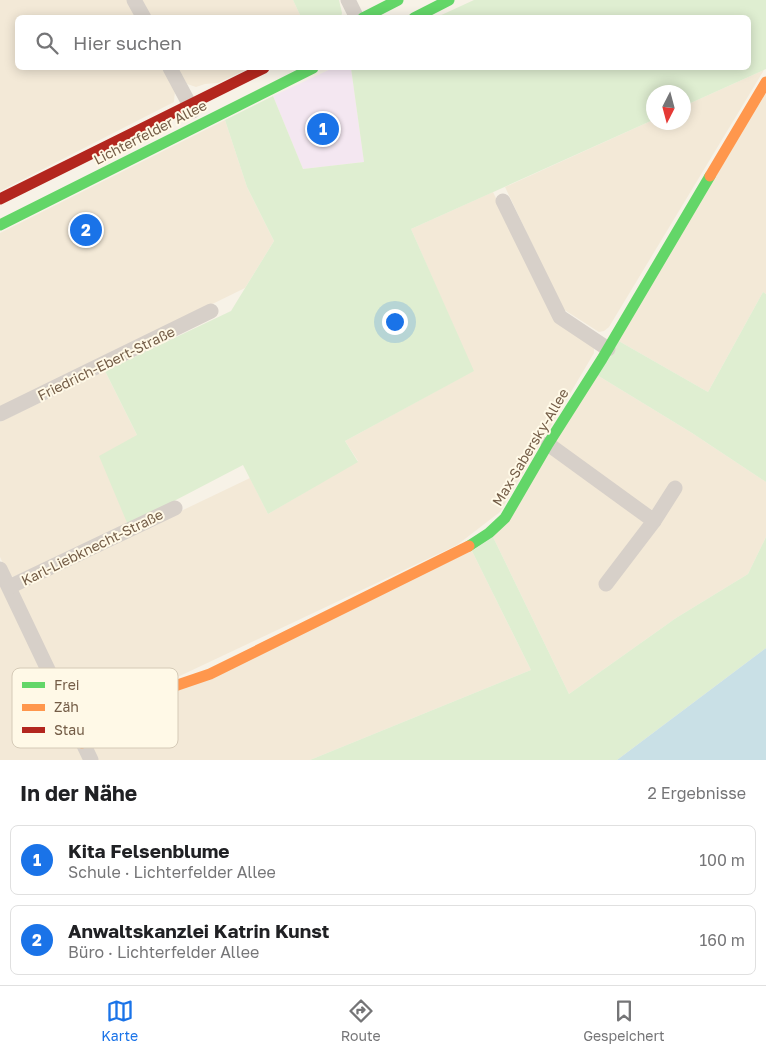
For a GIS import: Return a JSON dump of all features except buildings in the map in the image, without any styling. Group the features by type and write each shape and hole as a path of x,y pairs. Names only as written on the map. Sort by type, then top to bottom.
{"street":[{"path":"134,0 142,15"},
{"path":"348,0 356,15"},
{"path":"369,15 398,0"},
{"path":"420,15 449,0"},
{"path":"171,70 200,124"},
{"name":"Lichterfelder Allee","path":"0,199 260,70"},
{"name":"Lichterfelder Allee","path":"0,224 309,70"},
{"name":"Max-Sabersky-Allee","path":"178,685 210,674 469,546 505,518 548,444 608,349 766,82"},
{"path":"503,201 560,316 608,349"},
{"name":"Friedrich-Ebert-Straße","path":"0,414 211,311"},
{"path":"548,444 654,520"},
{"path":"606,584 654,520 675,488"},
{"name":"Karl-Liebknecht-Straße","path":"9,587 175,508"},
{"path":"0,569 47,668"},
{"path":"85,748 91,760"}],"shaded area":[{"path":"0,0 128,0 136,15 15,15 15,70 165,70 175,90 174,102 0,191"},
{"path":"142,0 293,0 300,15 150,15"},
{"path":"178,70 245,70 218,83 196,87 187,84"},
{"path":"329,70 351,70 364,162 303,169 273,96"},
{"path":"764,70 609,327 599,332 563,309 505,187 646,123 646,130 691,130 691,103"},
{"path":"766,93 766,294 763,292 708,392 617,340"},
{"path":"225,120 247,187 274,241 245,288 0,408 0,233"},
{"path":"493,192 556,319 594,345 594,353 500,512 457,545 178,677 178,668 53,668 17,594 18,589 250,478 268,514 358,461 345,441 473,371 411,229"},
{"path":"105,371 137,435 128,525 13,577 8,574 0,557 0,422"},
{"path":"597,375 692,433 766,482 766,537 748,574 676,618 569,694 493,537"},
{"path":"472,551 531,670 310,760 98,760 92,748 178,748 178,686"},
{"path":"0,583 42,668 12,668 12,748 82,748 88,760 0,760"}],"green space":[{"path":"293,0 339,0 342,13 342,15 300,15"},
{"path":"474,0 766,0 766,69 691,103 691,85 646,85 646,123 411,229 474,371 345,441 358,462 268,514 243,465 128,525 99,456 137,435 105,371 231,311 274,241 247,187 225,120 273,96 303,169 364,162 351,70 751,70 751,15 441,15"},
{"path":"763,292 766,294 766,482 692,433 597,375 617,340 708,392"},
{"path":"493,537 569,694 676,618 748,574 766,537 766,648 617,760 310,760 531,670 472,551"}],"water":[{"path":"766,648 766,760 617,760"}],"traffic: fast":[{"path":"369,15 398,0"},
{"path":"420,15 449,0"},
{"path":"0,225 309,70"},
{"path":"469,546 489,533 505,518 710,176"}],"traffic: slow":[{"path":"710,176 766,82"},
{"path":"178,685 210,674 469,546"}],"traffic: jam":[{"path":"0,199 260,70"}],"place":[{"name":"Kita Felsenblume","path":"323,129"},
{"name":"Anwaltskanzlei Katrin Kunst","path":"86,230"}]}
